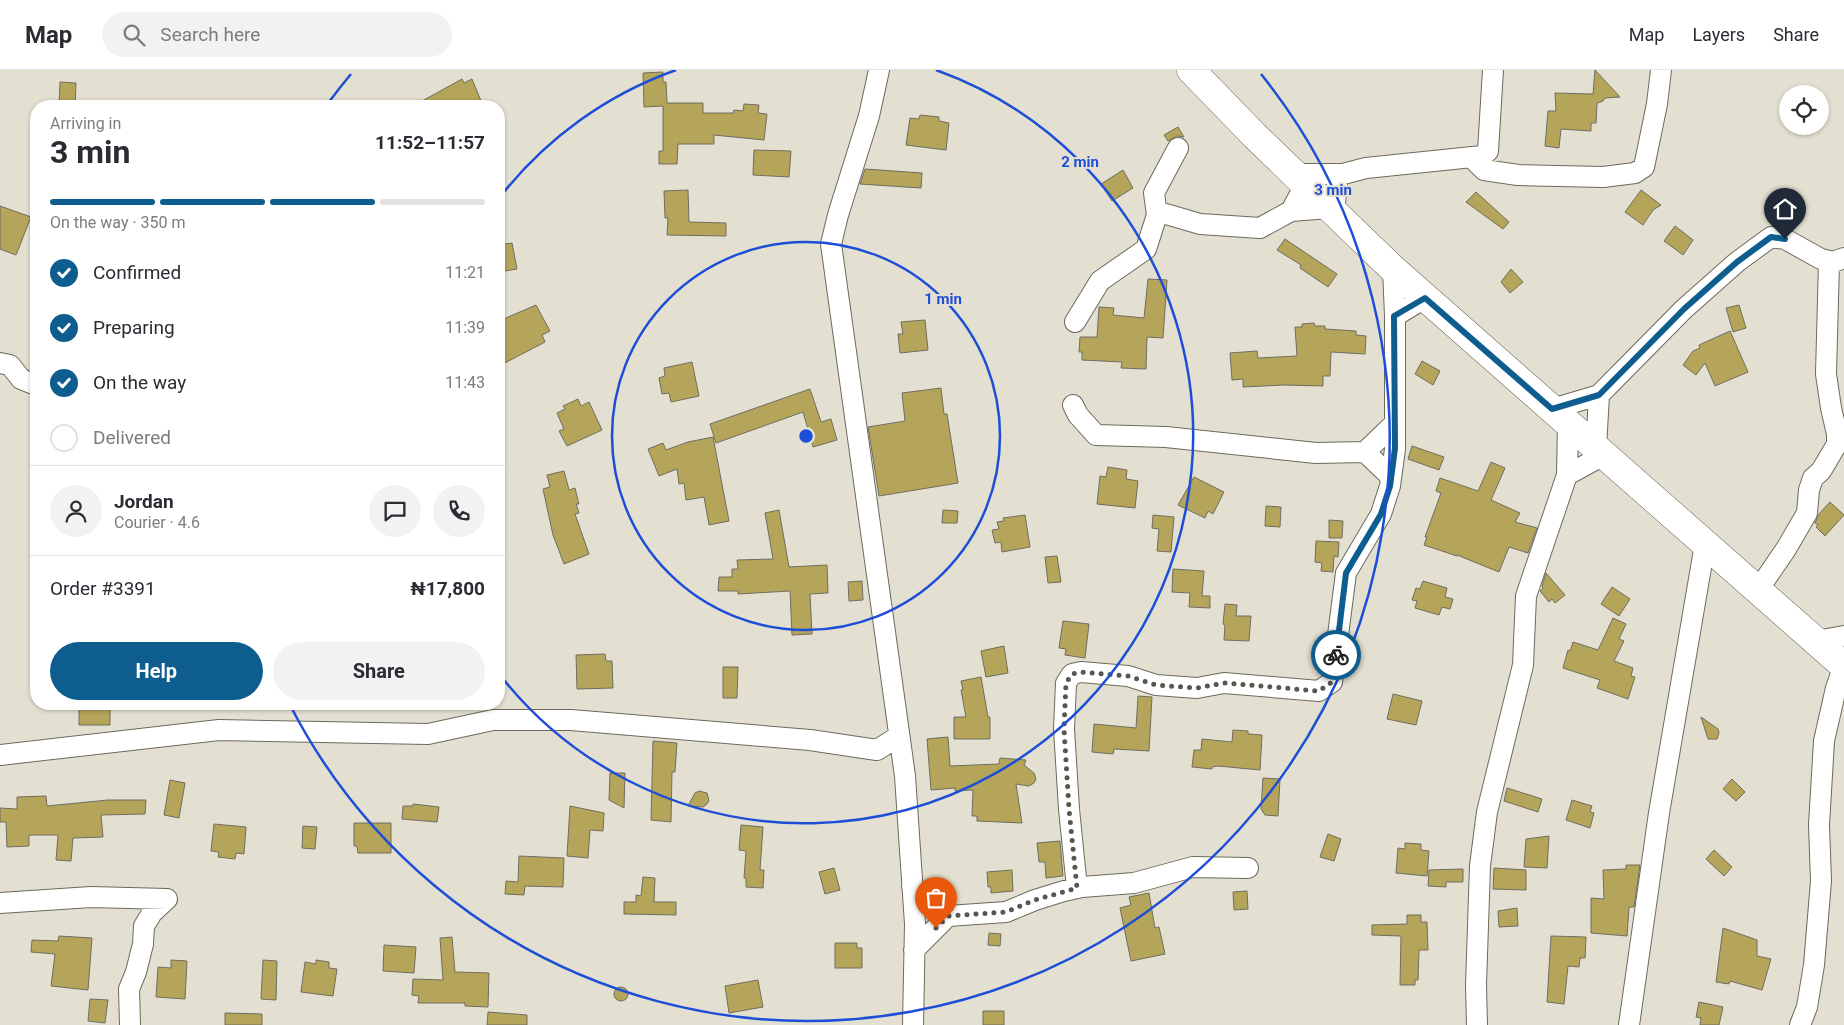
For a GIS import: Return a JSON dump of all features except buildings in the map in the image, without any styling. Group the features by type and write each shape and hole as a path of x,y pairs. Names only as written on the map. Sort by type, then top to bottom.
{"street":[{"path":"879,70 869,116 838,215 831,244 905,776 915,924 913,1025"},
{"path":"1191,70 1393,270 1844,666 1836,688 1824,741 1819,825 1821,881 1814,965 1807,1007 1800,1025"},
{"path":"1493,70 1480,154 1489,171 1518,175 1603,176 1635,173 1644,167 1657,104 1661,70"},
{"path":"1075,322 1100,281 1146,249 1157,215 1154,193 1178,148"},
{"path":"1300,180 1366,168 1480,154"},
{"path":"1331,210 1338,174"},
{"path":"1292,211 1300,180"},
{"path":"1157,215 1166,214 1200,224 1260,228 1292,211 1331,210"},
{"path":"1560,416 1599,395 1684,309 1737,262 1771,237 1785,239 1821,259 1836,260 1826,374 1837,434 1837,444 1821,471 1813,478 1809,490 1807,513 1786,549 1758,590"},
{"path":"1077,888 1069,809 1064,729 1066,683 1072,674 1081,672 1128,676 1156,685 1197,688 1224,683 1319,691 1332,682 1346,573 1381,514 1390,486 1395,448 1393,270"},
{"path":"1394,316 1425,298"},
{"path":"0,363 10,365 21,379 30,383"},
{"path":"1599,395 1600,452"},
{"path":"1074,406 1078,415 1096,435 1166,437 1316,453 1365,452 1395,423"},
{"path":"1477,1025 1476,985 1480,866 1487,812 1523,665 1526,596 1567,474 1560,416"},
{"path":"1365,452 1391,477"},
{"path":"1567,474 1600,452"},
{"path":"1629,1025 1659,813 1705,544"},
{"path":"1816,641 1844,636"},
{"path":"0,756 219,730 428,734 493,720 571,720 810,740 877,750 899,736"},
{"path":"914,950 948,916 1006,912 1035,900 1077,888 1134,883 1193,867 1248,868"},
{"path":"912,886 948,916"},
{"path":"0,902 91,898 167,899 152,913 144,926 136,972 129,989 130,1025"}],"way so far":[{"path":"936,928 948,916 1006,912 1035,900 1077,888 1069,809 1064,729 1066,683 1072,674 1081,672 1128,676 1156,685 1197,688 1224,683 1319,691 1332,682 1336,655"}],"route":[{"path":"1336,655 1346,573 1381,514 1390,486 1395,448 1394,316 1425,298 1552,409 1599,395 1684,309 1737,262 1771,237 1785,239"}]}
